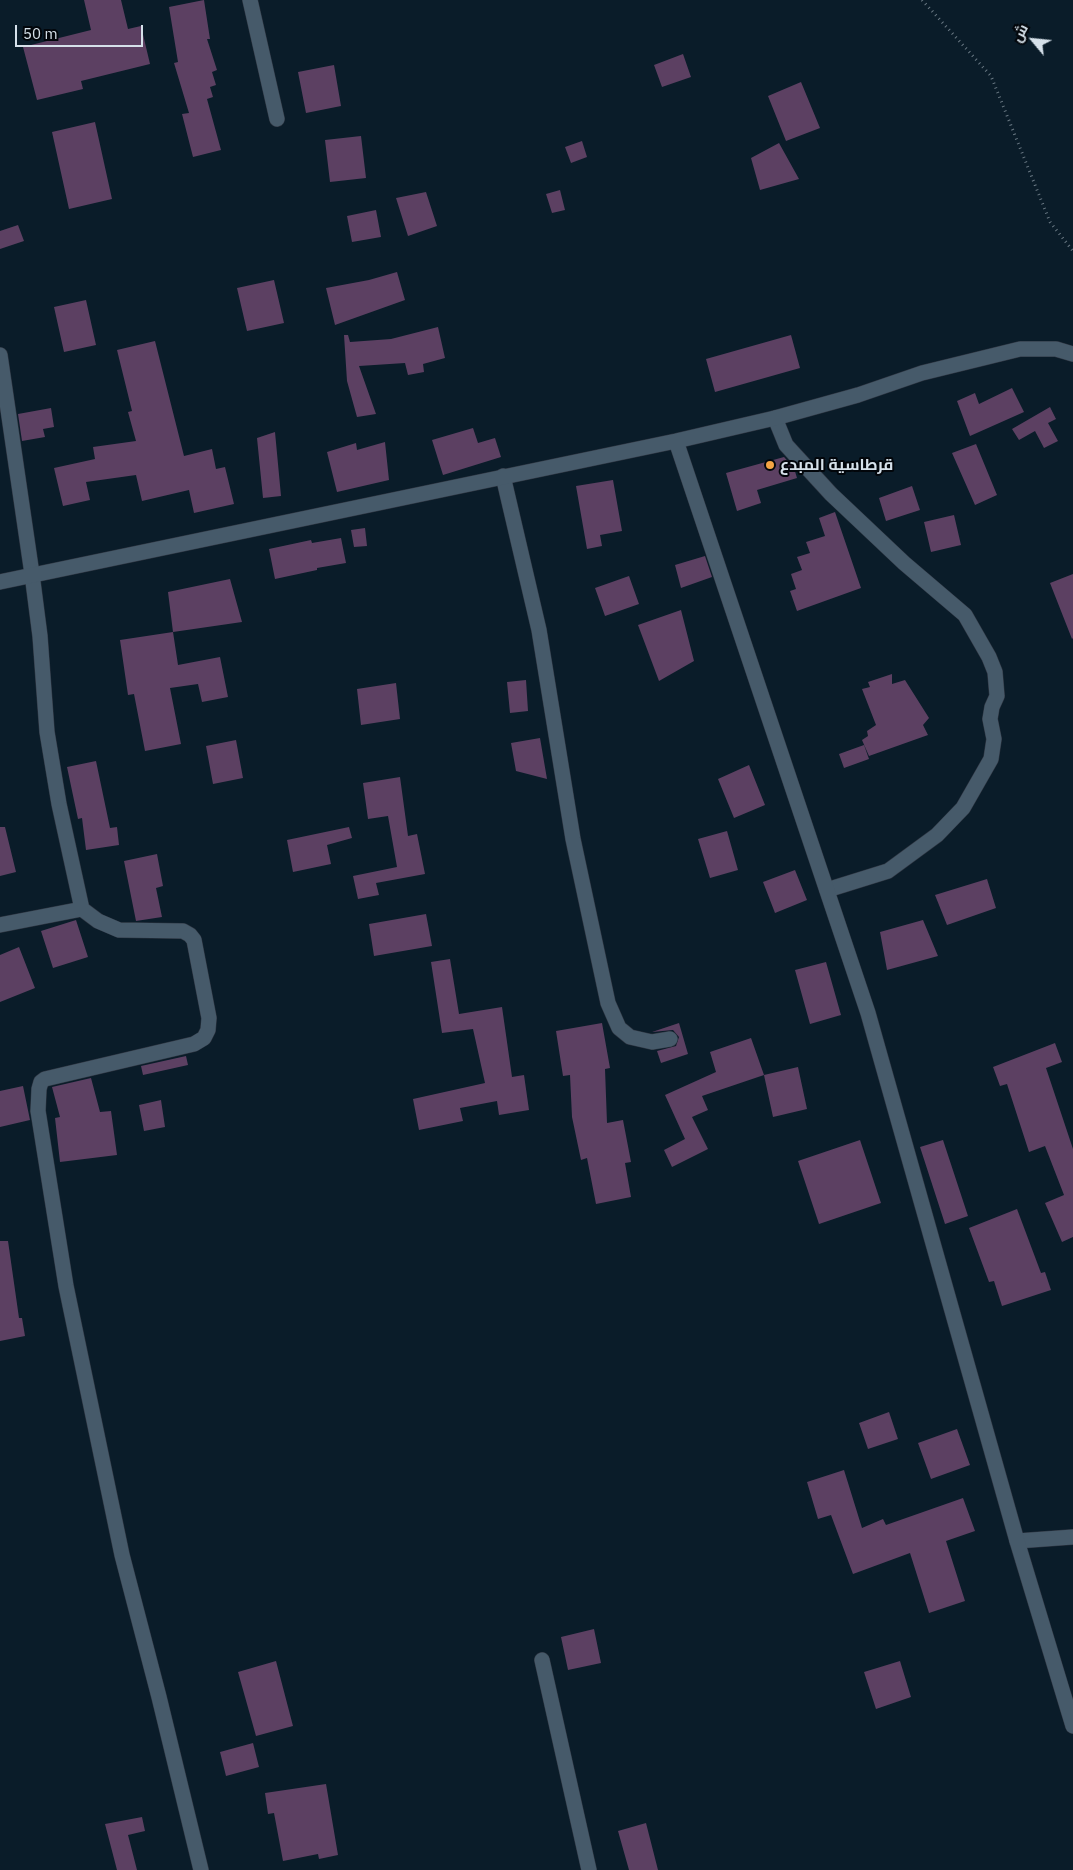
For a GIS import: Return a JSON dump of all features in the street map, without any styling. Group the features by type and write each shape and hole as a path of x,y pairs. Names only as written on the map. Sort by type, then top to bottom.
{"street":[{"path":"250,0 278,119"},
{"path":"0,582 676,441 775,418 858,395 922,373 1020,349 1056,349 1073,354"},
{"path":"0,355 32,574 47,732 59,804 82,909 98,921 119,930 183,931 190,935 194,940 208,1018 208,1030 204,1038 194,1044 45,1079 41,1082 39,1089 38,1111 66,1286 122,1556 159,1697 200,1870"},
{"path":"775,418 786,445 831,494 904,563 965,615 989,657 995,672 997,696 992,707 990,719 994,740 991,759 963,808 937,835 888,871 827,890"},
{"path":"676,441 868,1013 1017,1541 1073,1726"},
{"path":"503,476 539,630 573,839 608,1003 618,1028 630,1037 652,1042 670,1039"},
{"path":"0,925 82,909"},
{"path":"1017,1541 1073,1537"},
{"path":"542,1660 590,1870"}],"path":[{"path":"922,0 991,76 1050,222 1073,251"}],"building":[{"path":"84,0 121,0 128,29 141,26 150,64 81,81 83,89 37,100 23,47 91,30"},
{"path":"204,0 210,39 207,39 217,70 212,72 216,85 210,87 213,97 207,99 221,150 193,157 182,114 189,113 174,63 178,62 169,7"},
{"path":"683,54 691,77 662,87 654,65"},
{"path":"334,65 341,106 306,113 298,72"},
{"path":"801,82 820,128 786,141 768,96"},
{"path":"95,122 112,199 69,209 52,132"},
{"path":"361,136 366,178 330,182 325,140"},
{"path":"582,141 587,157 571,163 565,147"},
{"path":"779,143 799,179 760,190 751,158"},
{"path":"560,190 565,210 552,213 546,194"},
{"path":"426,192 437,226 408,236 396,198"},
{"path":"376,210 381,237 352,242 347,216"},
{"path":"18,225 24,241 0,249 0,231"},
{"path":"397,272 405,300 335,325 326,288 369,280"},
{"path":"274,280 284,323 247,331 237,288"},
{"path":"86,300 96,345 64,352 54,307"},
{"path":"438,327 445,358 423,364 424,372 408,375 405,363 359,366 376,414 357,417 347,381 344,335 348,335 350,342 391,339"},
{"path":"791,335 800,368 715,392 706,359"},
{"path":"155,341 184,456 212,449 216,469 225,467 234,504 194,513 189,490 142,501 136,475 86,482 90,500 63,506 54,468 95,459 93,447 136,441 128,412 132,411 117,350"},
{"path":"1012,388 1024,412 970,436 957,401 975,393 979,404"},
{"path":"1050,407 1056,419 1048,423 1058,441 1044,448 1035,431 1019,440 1012,429"},
{"path":"51,408 54,427 43,429 45,437 22,441 18,414"},
{"path":"473,428 478,443 495,438 501,457 443,475 432,440"},
{"path":"275,432 281,496 263,498 257,438"},
{"path":"385,442 389,480 337,492 327,452 356,443 357,450"},
{"path":"976,444 997,495 975,505 952,453"},
{"path":"784,457 794,468 797,478 757,490 761,503 737,511 726,473"},
{"path":"613,480 622,531 600,535 602,546 587,549 576,486"},
{"path":"912,486 920,510 886,521 879,498"},
{"path":"835,512 861,588 797,611 790,591 796,589 791,574 802,570 797,557 810,553 806,542 825,536 819,518"},
{"path":"954,515 961,545 931,552 924,522"},
{"path":"365,528 367,546 354,547 351,530"},
{"path":"341,538 346,563 275,579 269,549 311,540 312,543"},
{"path":"705,556 712,577 681,588 675,565"},
{"path":"1073,574 1073,638 1072,639 1050,583"},
{"path":"629,576 639,604 605,616 595,588"},
{"path":"230,579 242,622 173,632 168,592"},
{"path":"681,610 694,661 659,681 638,625"},
{"path":"173,632 178,665 220,657 228,697 202,702 198,684 170,688 181,744 145,751 134,694 128,695 120,640"},
{"path":"892,674 892,684 905,680 929,718 923,725 928,735 869,756 862,740 868,736 867,731 876,725 862,689 870,687 868,682"},
{"path":"526,680 528,711 510,713 507,682"},
{"path":"396,683 400,719 361,725 357,689"},
{"path":"540,738 547,779 516,771 511,743"},
{"path":"236,740 243,778 213,784 206,746"},
{"path":"864,745 869,759 844,768 839,754"},
{"path":"96,761 110,828 117,827 119,845 86,850 82,818 78,819 67,767"},
{"path":"749,765 765,805 734,818 718,779"},
{"path":"400,777 408,836 417,834 425,874 376,883 379,895 358,899 353,876 397,867 388,816 368,819 363,783"},
{"path":"0,827 5,827 16,872 0,876"},
{"path":"349,827 352,838 327,845 331,864 293,872 287,840"},
{"path":"727,831 738,870 710,878 698,839"},
{"path":"157,854 163,886 156,888 162,917 136,921 124,861"},
{"path":"795,870 807,900 775,913 763,882"},
{"path":"987,879 996,908 947,925 935,895"},
{"path":"426,914 432,946 374,956 369,924"},
{"path":"76,920 88,957 53,968 41,931"},
{"path":"923,920 938,956 887,970 880,932"},
{"path":"19,947 35,988 0,1002 0,955"},
{"path":"450,959 459,1014 502,1007 512,1077 524,1075 529,1110 499,1115 497,1101 460,1108 463,1121 419,1130 413,1099 485,1083 473,1029 442,1033 431,962"},
{"path":"826,962 841,1015 810,1024 795,970"},
{"path":"602,1023 610,1068 605,1069 607,1123 623,1120 631,1162 625,1163 631,1197 596,1204 587,1158 581,1160 572,1117 570,1075 563,1076 556,1031"},
{"path":"679,1023 688,1054 661,1063 657,1051 676,1046 679,1037 673,1030 652,1032"},
{"path":"751,1038 764,1075 702,1096 708,1110 692,1117 708,1149 672,1167 664,1150 685,1139 665,1095 716,1072 710,1052"},
{"path":"1055,1043 1062,1062 1046,1068 1073,1149 1073,1237 1062,1242 1045,1203 1064,1195 1045,1146 1029,1152 1007,1084 1000,1086 993,1067"},
{"path":"186,1056 188,1065 143,1075 141,1066"},
{"path":"798,1067 807,1109 773,1117 764,1075"},
{"path":"91,1078 100,1112 111,1111 117,1155 60,1162 55,1118 60,1117 52,1087"},
{"path":"23,1086 30,1120 0,1127 0,1091"},
{"path":"161,1100 165,1127 144,1131 139,1105"},
{"path":"860,1140 881,1203 819,1224 798,1161"},
{"path":"943,1140 968,1216 945,1224 920,1147"},
{"path":"1017,1209 1041,1273 1045,1272 1051,1290 1002,1306 994,1281 989,1282 969,1228"},
{"path":"0,1241 8,1241 19,1318 22,1318 25,1336 0,1341"},
{"path":"889,1412 898,1439 868,1449 859,1423"},
{"path":"957,1429 970,1465 931,1479 918,1443"},
{"path":"844,1470 862,1528 883,1519 886,1525 963,1498 975,1531 946,1541 965,1601 929,1613 910,1553 853,1574 831,1515 818,1519 807,1482"},
{"path":"594,1629 601,1663 568,1670 561,1637"},
{"path":"276,1661 293,1726 256,1736 238,1672"},
{"path":"900,1661 911,1697 876,1709 864,1672"},
{"path":"253,1743 259,1767 226,1776 220,1752"},
{"path":"326,1784 338,1855 319,1859 318,1854 283,1861 274,1813 268,1814 265,1793"},
{"path":"142,1817 145,1831 128,1835 137,1870 117,1870 105,1824"},
{"path":"646,1823 658,1870 629,1870 618,1831"}],"place":[{"name":"قرطاسية المبدع","path":"770,465"}]}
